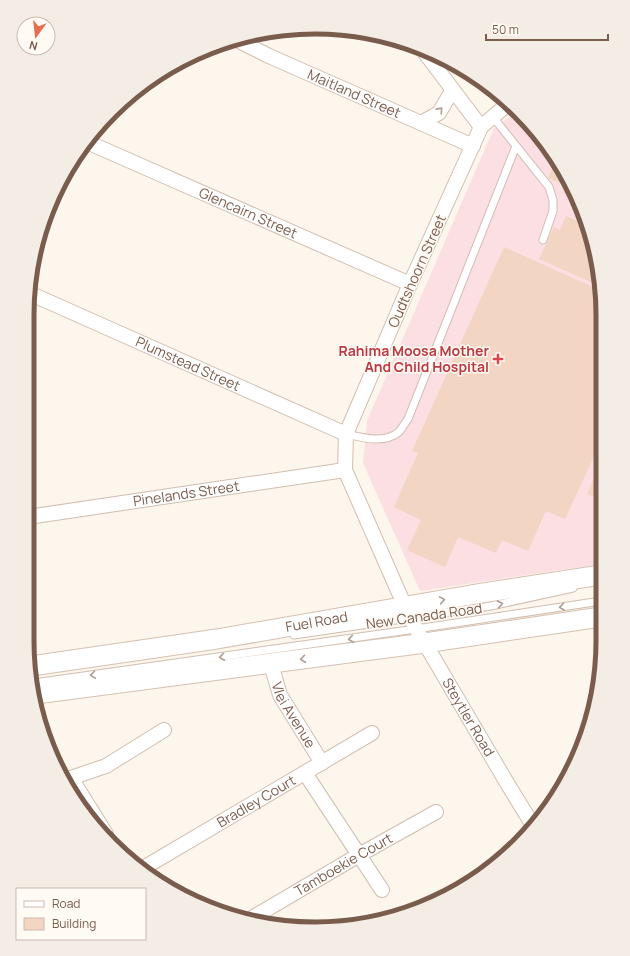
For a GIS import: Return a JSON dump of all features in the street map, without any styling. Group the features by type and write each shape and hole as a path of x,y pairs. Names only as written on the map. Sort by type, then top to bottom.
{"main road":[{"name":"Fuel Road","path":"39,694 271,664 414,624 596,576"},
{"name":"Fuel Road","path":"35,665 217,638 414,624 596,617"}],"street":[{"name":"Maitland Street","path":"244,43 473,146"},
{"path":"428,58 480,127 504,107"},
{"path":"421,123 439,113 452,91"},
{"name":"Oudtshoorn Street","path":"414,624 344,470 346,434 410,284 473,146 480,127"},
{"name":"Glencairn Street","path":"92,144 410,284"},
{"name":"Plumstead Street","path":"35,296 346,434"},
{"name":"Pinelands Street","path":"34,516 344,470"},
{"name":"Steytler Road","path":"414,624 506,783 530,821"},
{"name":"Vlei Avenue","path":"271,664 280,695 322,763"},
{"path":"70,778 106,766 164,730"},
{"name":"Bradley Court","path":"147,866 305,774 372,733"},
{"path":"305,774 382,890"},
{"name":"Tamboekie Court","path":"256,916 436,812"}],"lane":[{"path":"493,117 549,187 553,200 553,212 543,240"},
{"path":"346,434 378,440 392,436 400,431 408,419 516,146"},
{"name":"New Canada Road","path":"37,683 414,624 581,587"},
{"name":"New Canada Road","path":"285,636 414,624 596,602"},
{"path":"36,671 230,644"}],"shaded area":[{"name":"Rahima Moosa Mother And Child Hospital","path":"512,115 538,144 549,159 575,207 591,260 594,278 596,315 596,565 420,591 363,463 367,421 494,128"}],"building":[{"path":"553,166 563,184 548,178"},
{"path":"566,216 580,222 591,260 594,284 539,259 554,227 560,230"},
{"path":"504,247 595,288 596,315 596,452 565,519 546,511 528,551 502,540 496,553 458,537 445,567 407,550 421,520 394,507 418,453 412,451"},
{"path":"596,473 596,498 587,494"}],"place":[{"name":"Rahima Moosa Mother And Child Hospital","path":"498,359"}]}
